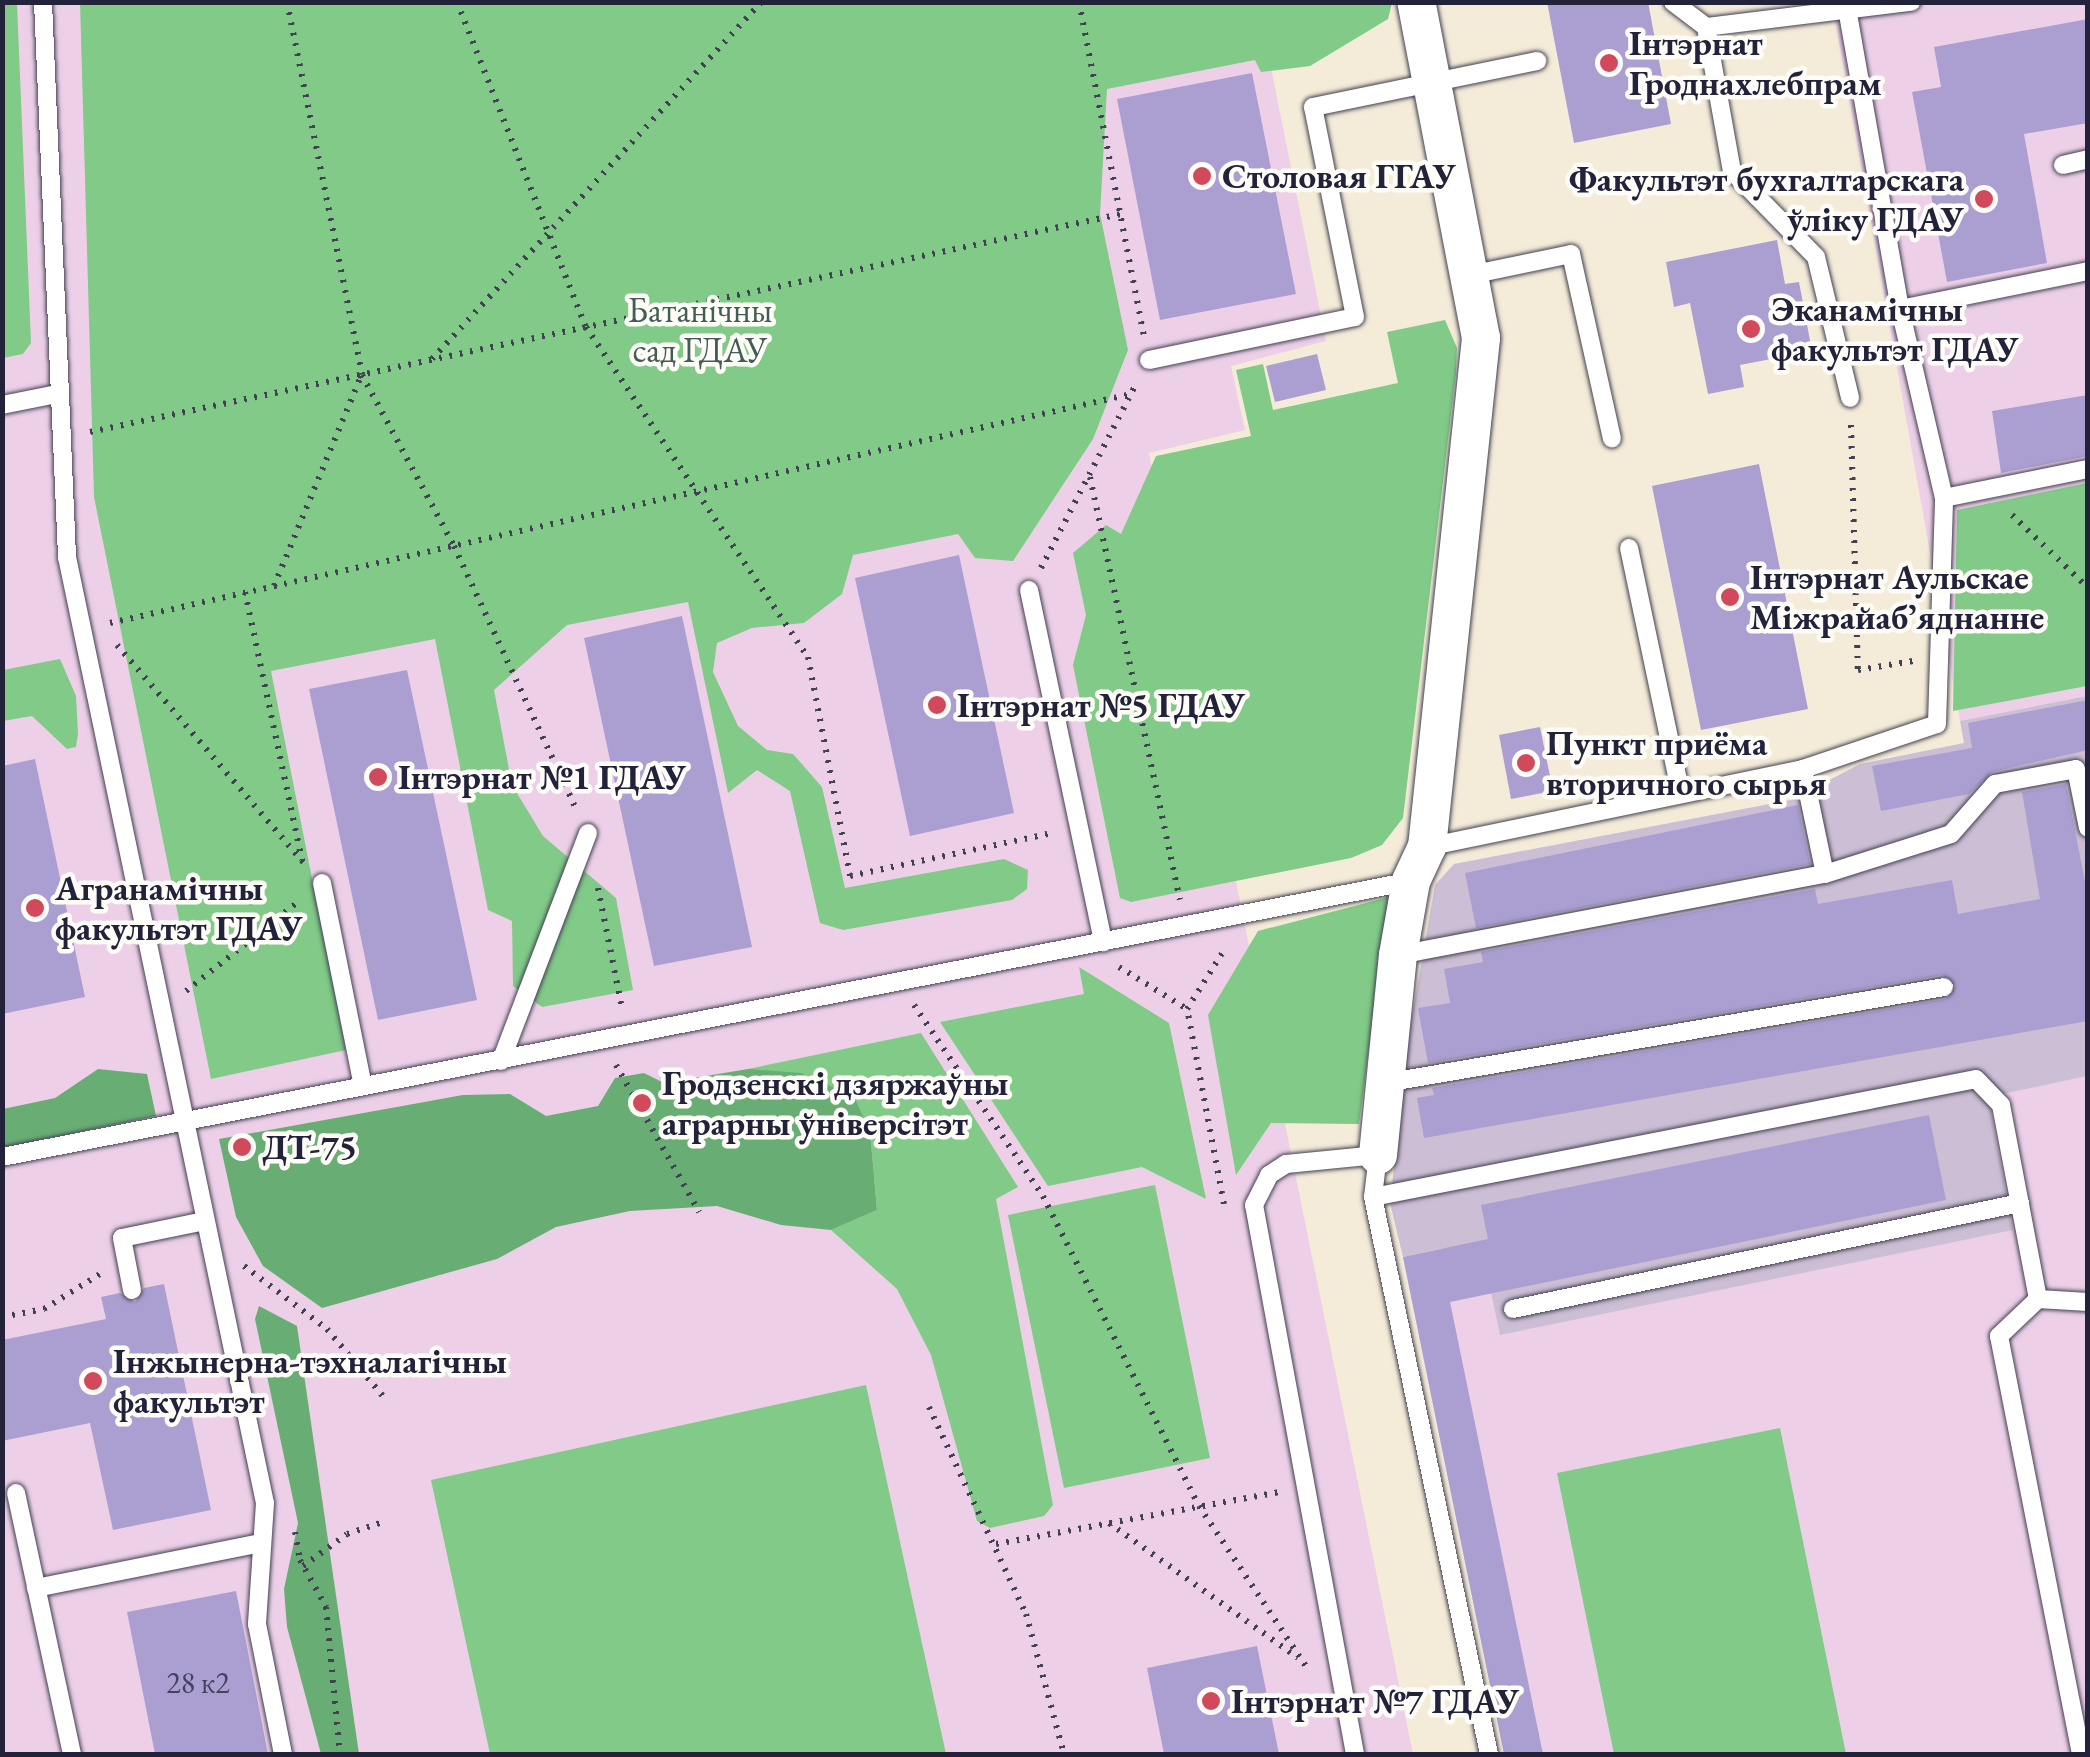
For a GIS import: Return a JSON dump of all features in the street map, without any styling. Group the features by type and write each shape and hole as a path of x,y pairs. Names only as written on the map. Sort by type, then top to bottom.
{"street":[{"path":"1378,1156 1398,955 1419,864 1481,338 1416,2"}],"lane":[{"path":"42,2 57,394 70,575 265,1503 258,1624 283,1754"},
{"path":"1673,2 1706,27 1848,14 1911,2"},
{"path":"2,1158 1185,926 1681,794 1803,769 1937,724 1944,498 1900,309 1848,14"},
{"path":"1706,27 1732,171 1816,257 1850,398"},
{"path":"1149,360 1355,317 1313,107 1537,61"},
{"path":"2063,165 2088,160"},
{"path":"1470,275 1571,254 1612,439"},
{"path":"1900,309 2088,271"},
{"path":"2,405 57,394"},
{"path":"1944,498 2088,469"},
{"path":"1629,548 1681,794"},
{"path":"1029,590 1094,944"},
{"path":"1398,955 1824,874 1951,834 1995,784 2076,768 2088,828"},
{"path":"1803,769 1824,874"},
{"path":"500,1061 588,833"},
{"path":"322,883 363,1086"},
{"path":"1386,1083 1944,986"},
{"path":"1373,1197 1976,1079 2001,1105 2038,1299"},
{"path":"1355,1754 1254,1205 1269,1174 1286,1164 1378,1156 1373,1197 1489,1754"},
{"path":"1513,1309 2020,1204"},
{"path":"132,1290 122,1238 205,1221"},
{"path":"2081,1754 1999,1336 2038,1299 2088,1302"},
{"path":"16,1493 72,1754"},
{"path":"36,1588 262,1543"}],"path":[{"path":"287,2 362,375 454,546 588,833 623,1010"},
{"path":"456,2 586,327 702,490 808,657 850,876 1060,832"},
{"path":"432,360 546,229 762,2"},
{"path":"1029,590 1149,360 1079,2"},
{"path":"101,430 1121,214"},
{"path":"274,586 362,375"},
{"path":"181,996 322,883 100,625 1131,394"},
{"path":"1850,398 1858,670 1939,657"},
{"path":"1090,474 1185,926"},
{"path":"1986,489 2088,588"},
{"path":"246,592 302,860"},
{"path":"1094,944 1187,1009 1224,1207"},
{"path":"899,983 1042,1196 1199,1506 1314,1678"},
{"path":"603,1042 699,1212"},
{"path":"2,1317 44,1309 126,1258"},
{"path":"235,1260 327,1329 387,1401"},
{"path":"929,1407 1026,1614 1064,1754"},
{"path":"996,1544 1278,1492"},
{"path":"293,1521 303,1566 326,1607 340,1754"},
{"path":"303,1566 347,1534 386,1521"},
{"path":"1108,1522 1302,1660"}],"shaded area":[{"name":"Гродзенскі дзяржаўны аграрны ўніверсітэт","path":"3,3 1258,3 1326,341 1231,366 1245,430 1149,453 1413,1754 3,1754"},
{"path":"1832,3 2087,3 2087,696 1960,721"},
{"path":"2087,696 2087,1076 1988,1097 2013,1230 1500,1335 1483,1254 1439,1249 1403,1257 1390,1203 1408,1039 1435,885 1454,864 1791,800 1860,764 1964,743 1960,721"},
{"path":"2087,1076 2087,1754 1504,1754 1403,1257 1439,1249 1483,1254 1501,1334 2012,1230 1988,1096"}],"green space":[{"name":"Батанічны сад ГДАУ","path":"80,2 1392,3 1388,19 1310,66 1261,72 1255,60 1107,89 1100,214 1128,350 1093,439 1013,561 975,558 958,534 853,555 842,594 804,623 752,628 717,643 713,672 738,726 767,750 793,754 822,787 845,888 1004,859 1028,870 1027,889 1012,900 843,930 820,923 790,791 757,770 728,793 688,602 567,625 494,690 512,785 543,836 616,898 633,990 542,1007 513,986 512,921 488,910 435,639 271,671 346,1050 211,1079 94,497"},
{"path":"2,3 17,3 31,343 23,354 3,358"},
{"path":"1445,320 1457,348 1456,372 1403,818 1382,845 1351,858 1131,902 1120,898 1073,665 1086,615 1073,553 1106,525 1121,534 1156,456 1251,436 1236,370 1263,364 1273,410 1398,383 1387,332"},
{"path":"2087,483 2087,686 1953,711 1957,510"},
{"path":"60,659 76,696 76,747 67,749 32,716 3,721 3,670"},
{"path":"1389,897 1359,1124 1271,1123 1236,1175 1208,1015 1258,931"},
{"path":"1079,967 1169,1023 1206,1199 1142,1167 1048,1186 940,1022 1084,994"},
{"path":"921,1033 1018,1187 996,1199 1053,1505 1044,1516 990,1528 977,1521 931,1355 897,1289 831,1230 877,1210 870,1131 748,1069"},
{"path":"98,1069 147,1074 156,1116 3,1148 3,1109 55,1098"},
{"path":"748,1069 801,1073 854,1097 870,1131 877,1210 831,1230 781,1225 717,1206 630,1211 556,1227 497,1259 322,1308 263,1266 236,1217 219,1139 463,1095 510,1094 546,1116 598,1106 615,1078 644,1073 664,1083"},
{"path":"1155,1185 1210,1458 1064,1488 1008,1215"},
{"path":"259,1306 297,1326 359,1754 321,1754 287,1627 284,1589 298,1523 255,1319"},
{"path":"866,1385 946,1754 490,1754 431,1480"},
{"path":"1780,1428 1846,1754 1614,1754 1557,1473"}],"building":[{"name":"Інтэрнат Гроднахлебпрам","path":"1547,2 1648,2 1671,124 1574,143"},
{"name":"Факультэт бухгалтарскага ўліку ГДАУ","path":"2088,19 2088,123 2024,134 2047,263 1947,282 1912,92 1941,87 1934,47"},
{"name":"Столовая ГГАУ","path":"1252,73 1296,294 1160,320 1117,99"},
{"name":"Эканамічны факультэт ГДАУ","path":"1777,240 1785,284 1799,282 1812,351 1740,365 1744,387 1708,394 1690,303 1674,307 1666,262"},
{"path":"1317,354 1326,390 1275,402 1266,366"},
{"path":"2088,395 2088,456 2001,473 1992,411"},
{"name":"Інтэрнат Аульскае Міжрайабʼяднанне","path":"1759,464 1808,709 1701,730 1652,486"},
{"name":"Інтэрнат №5 ГДАУ","path":"959,555 1014,813 910,836 855,578"},
{"path":"682,616 752,947 654,966 584,638"},
{"name":"Інтэрнат №1 ГДАУ","path":"407,670 477,1000 378,1020 309,689"},
{"path":"2088,700 2088,750 1992,772 1969,794 1881,811 1872,766 1972,748 1968,723"},
{"name":"Пункт приёма вторичного сырья","path":"1540,727 1553,791 1511,799 1499,735"},
{"name":"Агранамічны факультэт ГДАУ","path":"35,759 85,997 2,1014 2,766"},
{"path":"2066,784 2088,897 2088,1021 1424,1138 1417,1098 1434,1095 1432,1088 1946,999 1956,986 1942,975 1428,1063 1418,1008 1450,1003 1444,969 1483,962 1481,952 1815,889 1818,904 1952,880 1958,914 2040,899 2022,792"},
{"path":"1798,805 1810,864 1476,928 1465,873"},
{"path":"1929,1115 1946,1200 1450,1302 1543,1754 1504,1754 1403,1257 1488,1239 1481,1205"},
{"name":"Інжынерна-тэхналагічны факультэт","path":"164,1284 211,1510 113,1530 90,1423 2,1441 2,1340 106,1319 101,1297 120,1293 135,1302 144,1288"},
{"path":"236,1591 268,1754 155,1754 127,1612"},
{"name":"Інтэрнат №7 ГДАУ","path":"1257,1646 1279,1754 1164,1754 1147,1668"}],"place":[{"name":"Інтэрнат Гроднахлебпрам","path":"1609,63"},
{"name":"Столовая ГГАУ","path":"1202,176"},
{"name":"Факультэт бухгалтарскага ўліку ГДАУ","path":"1984,199"},
{"name":"Эканамічны факультэт ГДАУ","path":"1751,329"},
{"name":"Інтэрнат Аульскае Міжрайабʼяднанне","path":"1730,597"},
{"name":"Інтэрнат №5 ГДАУ","path":"937,705"},
{"name":"Пункт приёма вторичного сырья","path":"1526,763"},
{"name":"Інтэрнат №1 ГДАУ","path":"378,777"},
{"name":"Агранамічны факультэт ГДАУ","path":"35,908"},
{"name":"Гродзенскі дзяржаўны аграрны ўніверсітэт","path":"642,1103"},
{"name":"ДТ-75","path":"242,1147"},
{"name":"Інжынерна-тэхналагічны факультэт","path":"93,1381"},
{"name":"Інтэрнат №7 ГДАУ","path":"1211,1701"}]}
